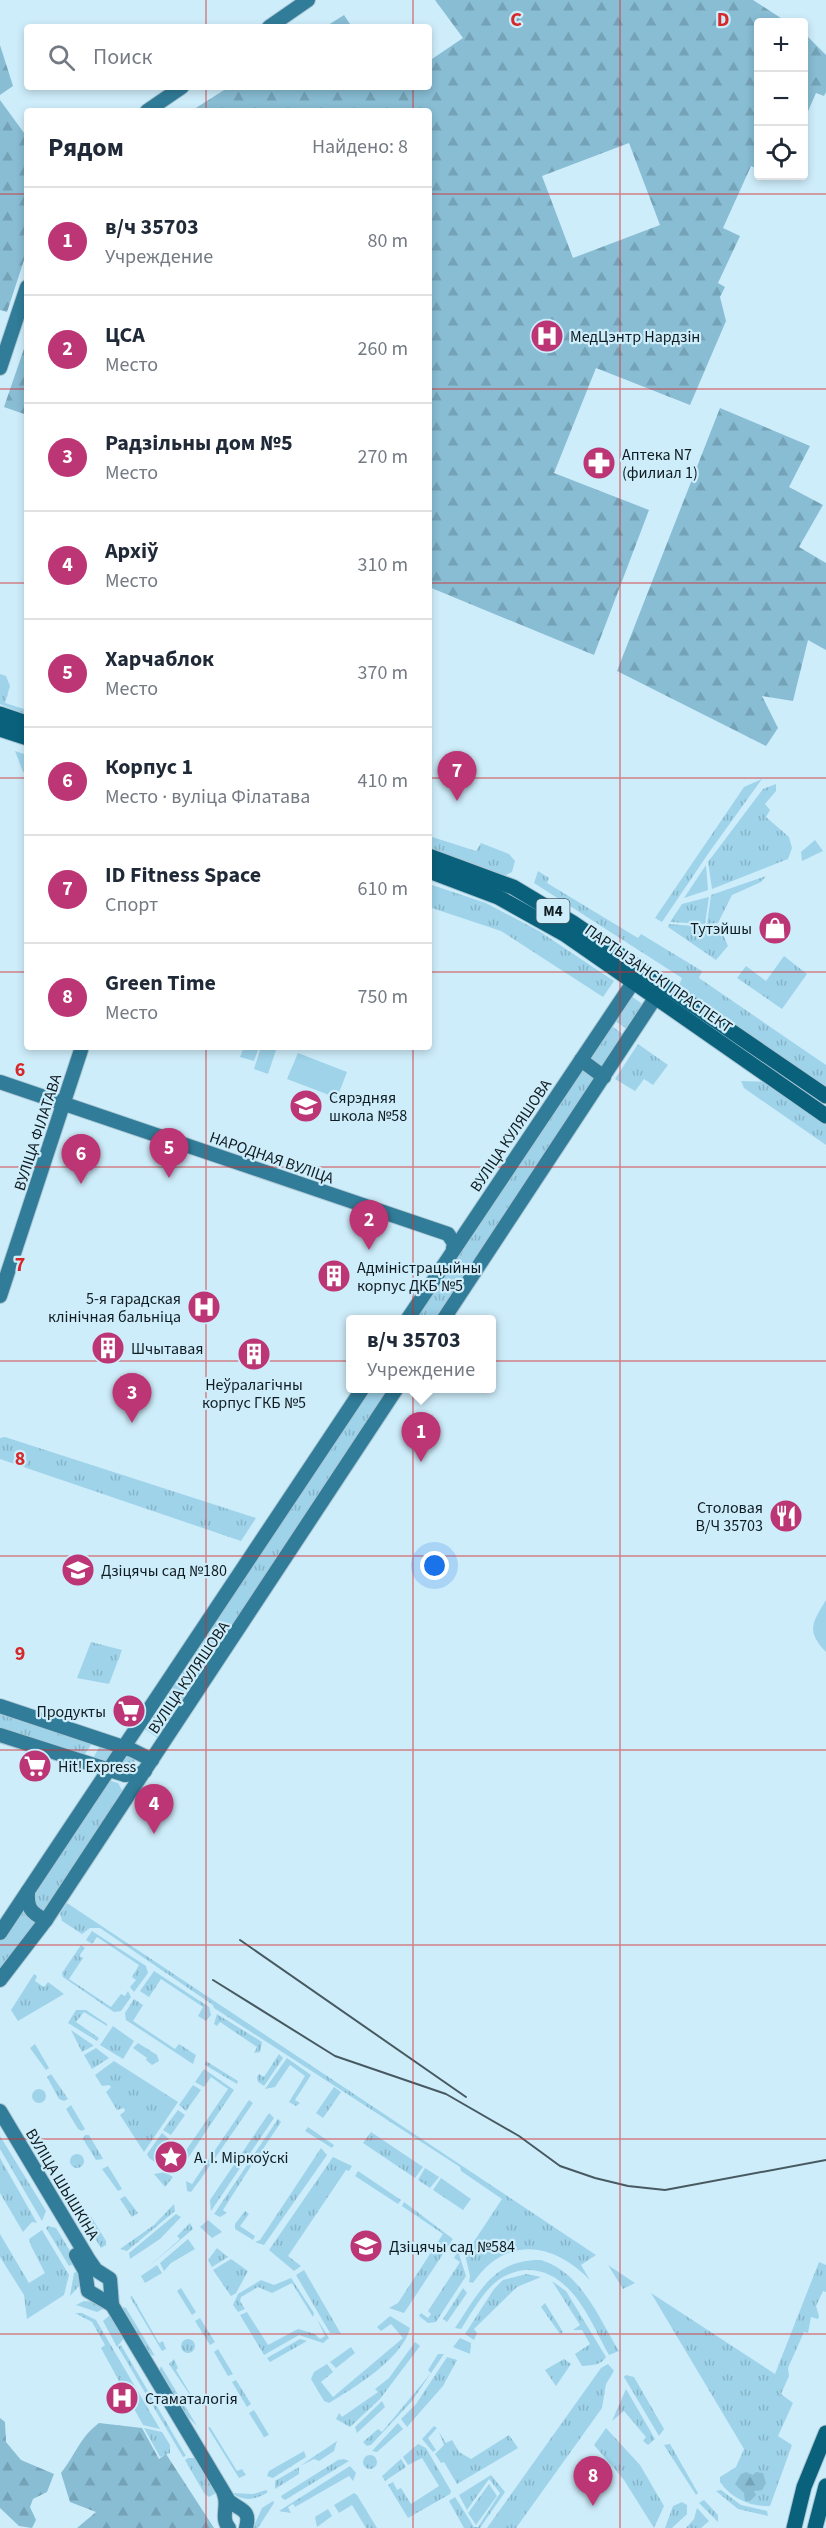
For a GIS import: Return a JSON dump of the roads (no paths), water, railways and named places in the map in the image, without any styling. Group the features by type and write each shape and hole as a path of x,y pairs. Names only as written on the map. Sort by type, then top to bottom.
{"main road":[{"path":"273,24 308,0"},
{"path":"151,108 178,90"},
{"path":"0,368 24,296"},
{"path":"0,714 24,722"},
{"path":"0,729 24,737"},
{"name":"ПАРТЫЗАНСКІ ПРАСПЕКТ","path":"432,857 513,887 573,923 641,969 660,991 826,1116"},
{"name":"ПАРТЫЗАНСКІ ПРАСПЕКТ","path":"432,872 498,897 566,935 632,983 660,991 826,1096"},
{"path":"498,897 507,895 513,887"},
{"name":"ВУЛІЦА КУЛЯШОВА","path":"410,1315 641,969"},
{"path":"446,1315 660,991"},
{"name":"ВУЛІЦА ФІЛАТАВА","path":"0,1296 81,1050"},
{"path":"581,1060 604,1077"},
{"name":"НАРОДНАЯ ВУЛІЦА","path":"0,1082 448,1234 454,1243 453,1249"},
{"name":"ВУЛІЦА КУЛЯШОВА","path":"0,1933 360,1393"},
{"name":"ВУЛІЦА КУЛЯШОВА","path":"0,1980 46,1920 394,1393"},
{"path":"0,1706 123,1747 148,1765 134,1775 0,1735"},
{"path":"28,1891 28,1908 46,1920"},
{"name":"ВУЛІЦА ШЫШКІНА","path":"0,2111 89,2260 100,2272"},
{"name":"ВУЛІЦА ШЫШКІНА","path":"0,2127 82,2264 87,2280"},
{"path":"112,2305 96,2298 88,2291 87,2280 93,2274 100,2272 110,2279 112,2305 224,2492 237,2506 246,2511 245,2526"},
{"path":"96,2298 106,2296 111,2288"},
{"path":"794,2528 804,2487 826,2433"},
{"path":"816,2528 826,2486"},
{"path":"224,2492 227,2502 227,2522"},
{"path":"227,2522 227,2510 237,2506"}],"railway":[{"path":"240,1940 466,2097"},
{"path":"213,1980 335,2056 446,2094 519,2136 560,2166 595,2178 628,2186 665,2190 826,2160"}],"place":[{"name":"МедЦэнтр Нардзін","path":"547,336"},
{"name":"Аптека N7 (филиал 1)","path":"599,463"},
{"name":"ID Fitness Space","path":"457,801"},
{"name":"Тутэйшы","path":"775,928"},
{"name":"Сярэдняя школа №58","path":"306,1106"},
{"name":"Харчаблок","path":"169,1178"},
{"name":"Корпус 1","path":"81,1184"},
{"name":"ЦСА","path":"369,1250"},
{"name":"Адміністрацыйны корпус ДКБ №5","path":"334,1276"},
{"name":"5-я гарадская клінічная бальніца","path":"204,1307"},
{"name":"Шчытавая","path":"108,1348"},
{"name":"Неўралагічны корпус ГКБ №5","path":"254,1354"},
{"name":"Радзільны дом №5","path":"132,1423"},
{"name":"в/ч 35703","path":"421,1462"},
{"name":"Столовая В/Ч 35703","path":"786,1516"},
{"name":"Дзіцячы сад №180","path":"78,1570"},
{"name":"Продукты","path":"129,1711"},
{"name":"Hit! Express","path":"35,1766"},
{"name":"Архіў","path":"154,1834"},
{"name":"А. І. Міркоўскі","path":"171,2157"},
{"name":"Дзіцячы сад №584","path":"366,2246"},
{"name":"Стаматалогія","path":"122,2398"},
{"name":"Green Time","path":"593,2506"}]}
